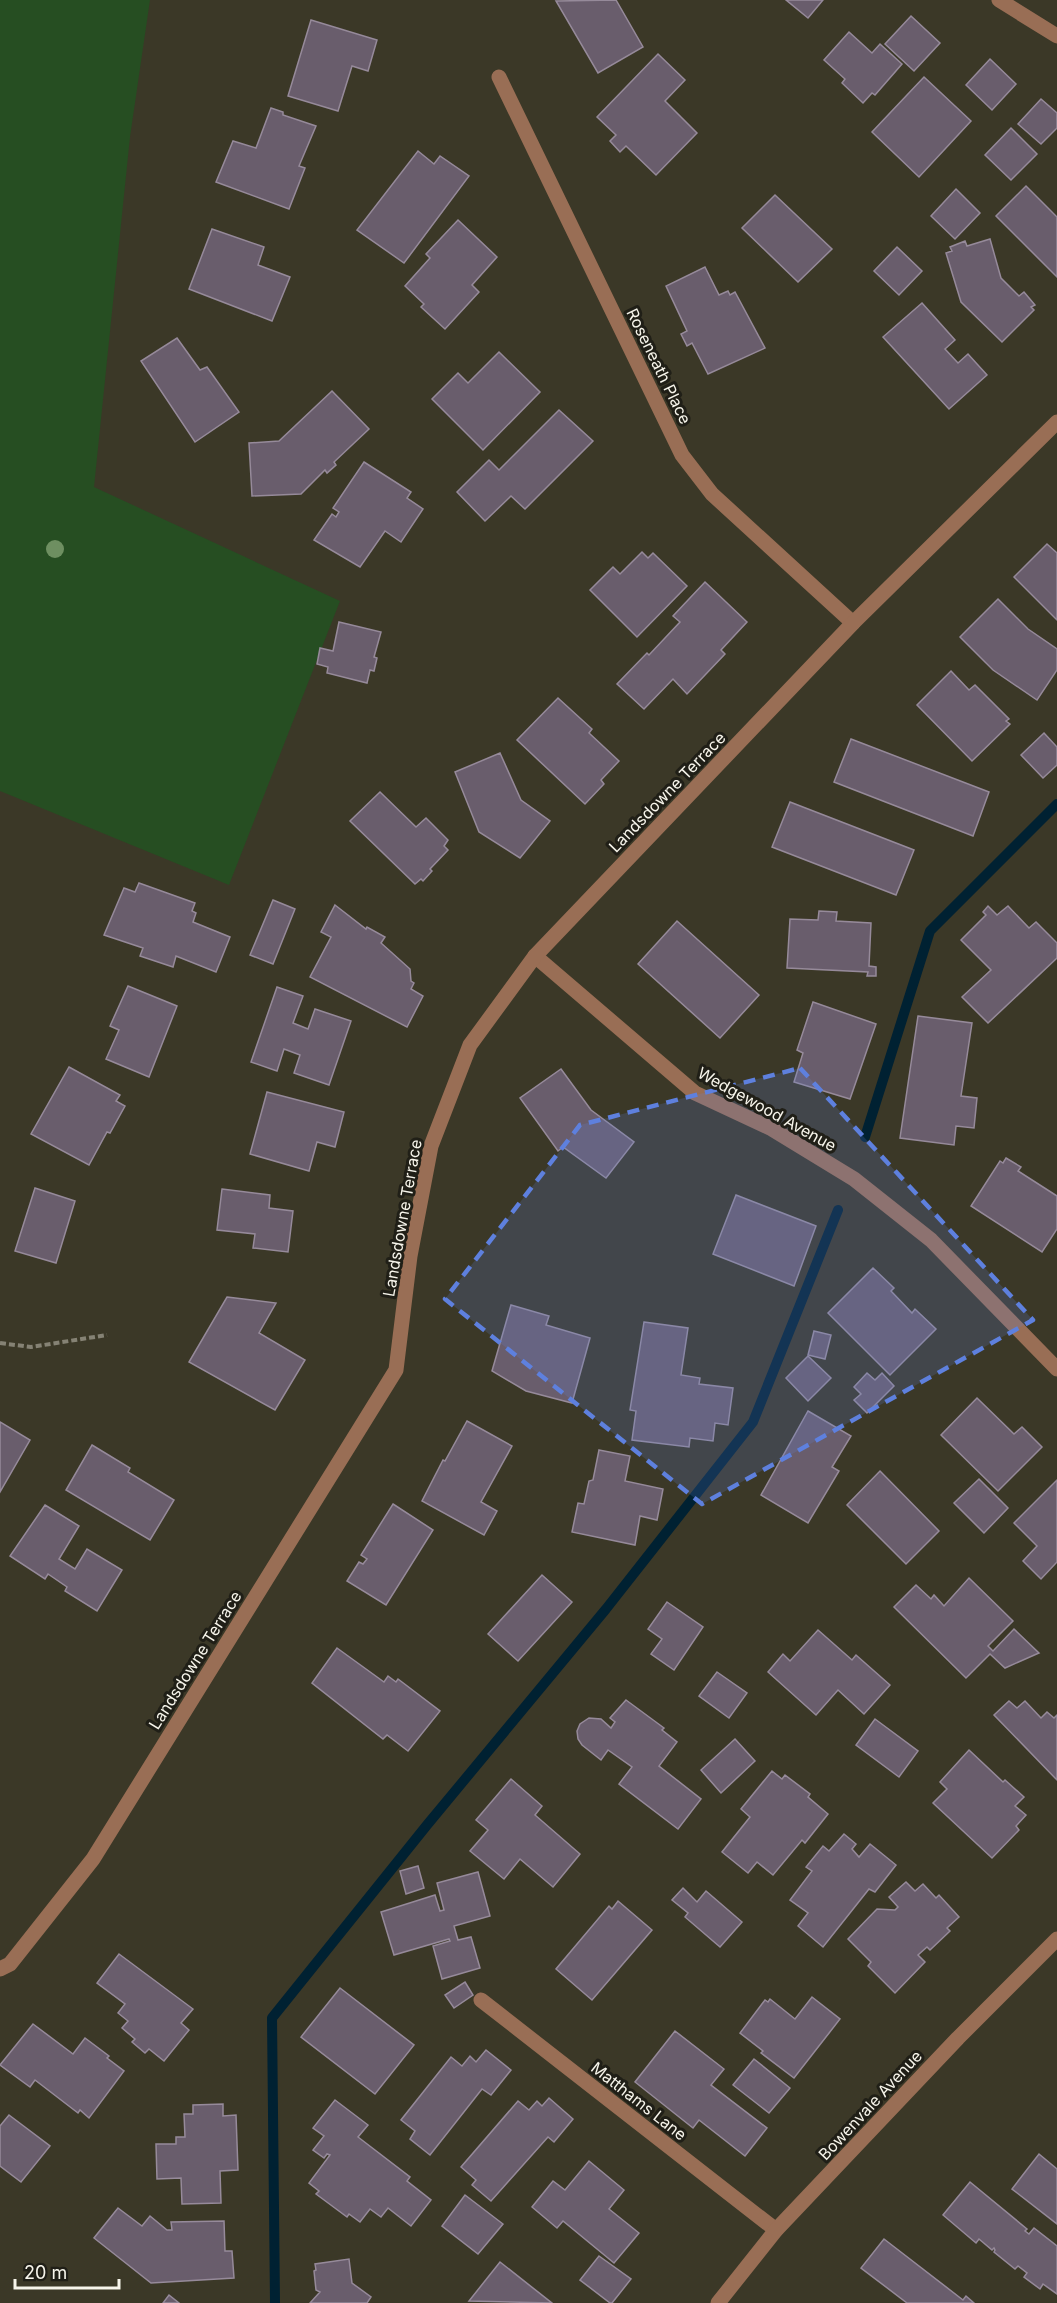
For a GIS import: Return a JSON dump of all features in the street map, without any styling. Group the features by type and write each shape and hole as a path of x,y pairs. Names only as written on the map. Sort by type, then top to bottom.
{"street":[{"path":"999,0 1057,36"},
{"name":"Roseneath Place","path":"499,77 682,455 712,494 854,623"},
{"name":"Landsdowne Terrace","path":"5,1967 93,1859 396,1370 411,1256 431,1146 470,1045 536,956 854,623 1057,422"},
{"name":"Wedgewood Avenue","path":"536,956 695,1093 772,1129 863,1186 931,1240 1057,1369"},
{"name":"Bowenvale Avenue","path":"718,2303 776,2230 949,2046 1057,1939"},
{"name":"Matthams Lane","path":"481,2000 776,2230"}],"path":[{"path":"0,1343 31,1347 107,1335"}],"highlighted area":[{"path":"800,1068 1033,1320 702,1504 445,1299 580,1125"}],"green space":[{"path":"0,0 150,0 130,137 94,487 340,601 229,885 0,791"}],"building":[{"path":"616,0 643,47 598,73 556,1"},
{"path":"786,0 823,0 808,18"},
{"path":"911,16 940,43 914,71 885,44"},
{"path":"311,20 377,40 368,71 352,66 338,111 288,96"},
{"path":"849,32 872,53 880,44 902,64 875,95 872,93 863,103 842,83 845,79 824,60"},
{"path":"658,54 685,80 665,101 697,133 656,175 626,146 620,152 610,141 616,135 597,117"},
{"path":"990,59 1016,84 992,110 966,85"},
{"path":"924,77 971,121 919,177 872,132"},
{"path":"1041,99 1057,113 1057,128 1041,144 1018,124"},
{"path":"271,108 283,112 283,115 316,126 299,166 305,168 289,209 216,182 233,141 256,148"},
{"path":"1011,128 1037,154 1011,180 985,155"},
{"path":"418,151 434,164 440,156 469,176 404,263 357,230"},
{"path":"1026,186 1057,217 1057,277 996,216"},
{"path":"956,189 980,213 955,239 931,216"},
{"path":"775,195 832,249 798,282 742,228"},
{"path":"458,220 497,257 472,285 479,292 445,329 421,307 424,304 405,286 430,258 426,254"},
{"path":"212,229 264,247 258,265 290,277 272,321 189,289"},
{"path":"990,239 1001,278 1019,296 1024,292 1035,305 1031,307 1034,310 1002,342 961,302 946,253 952,251 950,247 965,241 967,246"},
{"path":"897,247 922,271 899,295 874,271"},
{"path":"705,267 719,295 728,291 730,295 735,292 765,348 708,374 692,343 687,346 681,334 687,331 666,286"},
{"path":"922,303 955,340 945,349 958,363 968,354 987,375 949,409 883,337"},
{"path":"177,338 200,370 207,367 239,412 195,442 141,361"},
{"path":"499,352 540,392 483,450 432,399 458,373 468,383"},
{"path":"332,391 369,429 334,462 336,465 327,473 325,470 301,494 252,496 249,443 279,441"},
{"path":"559,410 593,441 525,509 511,496 485,521 457,492 489,460 499,470"},
{"path":"364,462 411,492 407,498 423,509 401,542 385,531 360,567 314,540 332,514 336,517 339,512 333,508"},
{"path":"1047,544 1057,553 1057,620 1014,577"},
{"path":"642,552 648,558 653,553 687,586 637,637 590,590 613,567 620,574"},
{"path":"705,582 747,622 721,650 725,654 687,694 673,679 644,709 617,684 680,622 673,616"},
{"path":"998,599 1028,629 1057,649 1057,670 1037,700 993,670 960,637"},
{"path":"339,622 381,632 374,657 377,658 374,671 370,670 367,683 327,673 328,667 317,664 320,648 333,651"},
{"path":"951,671 969,690 975,685 1009,719 1006,721 1010,724 972,761 917,705"},
{"path":"558,698 592,729 589,733 619,761 601,780 604,784 585,804 517,740"},
{"path":"1044,733 1057,747 1057,765 1043,778 1021,755"},
{"path":"851,739 989,792 973,836 834,782"},
{"path":"500,753 521,800 550,821 520,858 479,832 455,772"},
{"path":"380,792 416,827 426,818 448,840 444,846 448,850 430,869 432,871 423,881 421,879 415,884 350,821"},
{"path":"790,802 914,850 896,895 772,847"},
{"path":"139,883 195,903 192,911 196,913 193,922 230,937 216,972 176,956 173,967 140,956 143,948 104,935 124,888 135,892"},
{"path":"273,900 295,909 273,964 250,955"},
{"path":"335,905 366,929 367,927 385,937 381,943 410,969 411,981 414,983 411,989 423,996 407,1027 310,977 331,937 321,932"},
{"path":"988,906 997,915 1008,906 1029,928 1036,922 1057,943 1057,958 988,1023 962,997 991,970 961,940 986,915 983,912"},
{"path":"819,911 837,912 836,921 871,923 869,966 876,967 876,976 867,976 868,972 787,968 790,919 818,920"},
{"path":"677,921 759,995 720,1038 638,964"},
{"path":"128,986 177,1006 149,1077 106,1059 119,1030 110,1026"},
{"path":"277,987 303,996 293,1023 308,1029 315,1009 351,1021 329,1085 294,1073 300,1055 284,1049 277,1071 251,1062"},
{"path":"813,1002 876,1024 850,1099 794,1082 803,1053 797,1050"},
{"path":"918,1016 972,1023 961,1096 977,1098 974,1128 956,1126 954,1145 900,1138"},
{"path":"69,1067 120,1095 116,1101 125,1106 110,1133 107,1132 89,1165 31,1134"},
{"path":"561,1069 591,1110 634,1142 606,1178 563,1147 558,1151 520,1098"},
{"path":"267,1092 344,1112 335,1147 317,1142 309,1171 250,1154"},
{"path":"1006,1158 1021,1167 1018,1171 1057,1196 1057,1229 1042,1252 971,1206 1000,1161 1003,1163"},
{"path":"35,1188 75,1201 56,1263 15,1251"},
{"path":"222,1189 270,1195 269,1208 293,1211 288,1252 253,1248 255,1234 217,1230"},
{"path":"736,1195 816,1226 794,1286 713,1254"},
{"path":"873,1268 894,1288 891,1291 912,1313 915,1309 936,1329 890,1375 828,1313"},
{"path":"227,1297 276,1303 259,1333 305,1360 275,1410 189,1362"},
{"path":"511,1305 549,1316 546,1325 590,1338 572,1403 526,1391 492,1371"},
{"path":"644,1322 688,1328 681,1375 700,1378 699,1384 733,1388 728,1425 715,1423 713,1441 690,1438 689,1447 632,1440 636,1411 630,1410"},
{"path":"814,1331 831,1335 825,1359 808,1355"},
{"path":"808,1356 831,1378 808,1401 786,1378"},
{"path":"867,1373 875,1380 882,1373 894,1386 867,1413 854,1400 861,1394 854,1387"},
{"path":"977,1398 1014,1434 1022,1427 1042,1447 998,1491 941,1435"},
{"path":"808,1411 851,1436 832,1467 839,1471 808,1523 761,1495"},
{"path":"467,1421 512,1446 481,1502 497,1511 484,1535 422,1501"},
{"path":"0,1422 30,1440 0,1492"},
{"path":"92,1445 130,1468 128,1472 174,1500 150,1540 66,1490"},
{"path":"599,1450 630,1456 625,1481 663,1489 657,1520 640,1516 635,1545 572,1532 578,1503 584,1504 589,1481 593,1480"},
{"path":"880,1471 939,1531 906,1564 847,1505"},
{"path":"979,1479 1008,1508 984,1533 954,1503"},
{"path":"1057,1480 1057,1562 1041,1579 1023,1561 1037,1546 1014,1523"},
{"path":"393,1504 433,1530 386,1605 347,1581 359,1562 363,1564 367,1559 361,1555"},
{"path":"45,1505 79,1526 59,1559 75,1569 87,1549 122,1570 97,1611 65,1591 67,1587 48,1574 45,1579 10,1556"},
{"path":"542,1575 572,1602 518,1661 488,1634"},
{"path":"969,1578 1013,1621 988,1646 993,1651 1014,1629 1039,1653 1005,1668 990,1654 966,1678 894,1607 916,1585 931,1599 934,1595 944,1606"},
{"path":"667,1602 703,1627 674,1670 651,1654 662,1639 648,1629"},
{"path":"818,1630 852,1660 856,1655 890,1685 864,1714 838,1690 816,1715 768,1672 783,1654 790,1661"},
{"path":"337,1648 384,1682 388,1676 396,1682 398,1679 440,1711 408,1751 387,1735 383,1739 312,1683"},
{"path":"717,1672 747,1693 729,1718 699,1696"},
{"path":"626,1700 664,1728 662,1730 677,1742 659,1766 701,1799 678,1829 619,1784 632,1767 608,1750 601,1760 578,1739 577,1731 580,1724 589,1718 601,1719 611,1728 615,1722 610,1718"},
{"path":"1009,1701 1017,1708 1025,1701 1041,1718 1047,1712 1054,1718 1057,1715 1057,1780 994,1715"},
{"path":"875,1719 918,1751 899,1777 856,1745"},
{"path":"735,1739 755,1761 721,1793 701,1770"},
{"path":"969,1750 1003,1782 1005,1780 1024,1797 1015,1806 1026,1815 1016,1826 1019,1830 992,1858 933,1803 947,1789 940,1782"},
{"path":"772,1771 782,1779 785,1775 810,1794 808,1797 828,1814 805,1843 802,1840 773,1875 757,1862 748,1873 722,1852 750,1817 741,1809"},
{"path":"511,1779 542,1806 535,1815 580,1854 553,1887 520,1859 504,1879 470,1851 488,1830 476,1820"},
{"path":"844,1834 856,1844 852,1849 859,1857 870,1844 896,1865 875,1892 869,1889 823,1947 798,1926 808,1913 790,1900 812,1871 806,1867 823,1846 829,1851"},
{"path":"418,1866 424,1888 406,1894 400,1871"},
{"path":"478,1872 490,1916 454,1926 458,1940 471,1937 480,1968 442,1979 433,1946 450,1941 449,1939 394,1955 381,1912 435,1895 440,1911 444,1910 437,1883"},
{"path":"906,1882 915,1891 923,1884 936,1898 939,1895 959,1917 947,1928 950,1931 930,1950 927,1947 918,1955 925,1962 895,1993 868,1966 871,1962 848,1939 877,1909 895,1910 898,1907 889,1897"},
{"path":"683,1888 697,1902 706,1891 742,1922 720,1947 685,1917 688,1913 672,1900"},
{"path":"618,1901 652,1930 592,2000 556,1969 609,1906 612,1909"},
{"path":"119,1954 193,2009 181,2023 189,2030 164,2061 149,2049 145,2053 132,2042 135,2039 122,2028 128,2021 118,2013 125,2004 97,1983"},
{"path":"465,1982 473,1995 454,2008 445,1995"},
{"path":"340,1988 414,2045 375,2094 301,2037"},
{"path":"812,1997 840,2019 794,2078 761,2053 763,2051 740,2033 765,2000 768,2002 770,1999 795,2019"},
{"path":"33,2024 73,2054 85,2038 124,2071 89,2118 80,2110 78,2113 35,2080 30,2087 0,2065"},
{"path":"675,2031 724,2069 711,2085 767,2128 745,2156 699,2120 693,2128 635,2082"},
{"path":"486,2050 511,2070 491,2095 482,2089 430,2155 410,2139 415,2131 401,2120 451,2057 462,2066 470,2056 476,2062"},
{"path":"754,2059 790,2088 769,2113 733,2085"},
{"path":"549,2098 573,2119 554,2142 548,2137 491,2201 472,2185 476,2180 461,2167 518,2101 529,2110 537,2101 542,2106"},
{"path":"335,2100 368,2125 358,2137 410,2177 407,2181 431,2200 411,2226 388,2208 381,2217 370,2209 360,2222 349,2214 347,2217 316,2194 319,2191 309,2183 330,2155 327,2154 324,2158 313,2150 324,2136 313,2128"},
{"path":"223,2104 223,2116 236,2115 238,2170 220,2171 221,2203 182,2204 181,2178 157,2179 156,2144 176,2144 176,2137 185,2137 184,2114 193,2114 193,2105"},
{"path":"9,2115 50,2146 21,2182 0,2166 0,2126"},
{"path":"1039,2154 1057,2169 1057,2224 1012,2189"},
{"path":"589,2161 624,2190 609,2209 639,2233 614,2263 563,2221 557,2228 532,2207 553,2181 565,2190"},
{"path":"970,2182 1027,2229 1025,2231 1029,2234 1034,2228 1057,2246 1057,2294 1043,2284 1040,2289 1024,2277 1027,2273 1018,2266 1015,2269 994,2252 994,2248 992,2250 979,2239 976,2243 943,2215"},
{"path":"465,2195 503,2224 478,2254 442,2226"},
{"path":"118,2208 142,2226 150,2216 167,2230 172,2230 171,2222 224,2221 225,2251 232,2251 234,2278 151,2283 94,2238"},
{"path":"884,2239 963,2300 966,2296 974,2303 907,2303 861,2268"},
{"path":"599,2256 631,2279 612,2303 580,2280"},
{"path":"349,2259 352,2283 371,2297 367,2303 310,2303 320,2292 316,2290 315,2264"},
{"path":"500,2262 552,2303 469,2301"},
{"path":"169,2295 179,2303 163,2303"}],"waterway":[{"path":"865,1137 930,931 1057,804"},
{"path":"275,2303 272,2018 427,1825 606,1609 753,1422 838,1210"}]}
